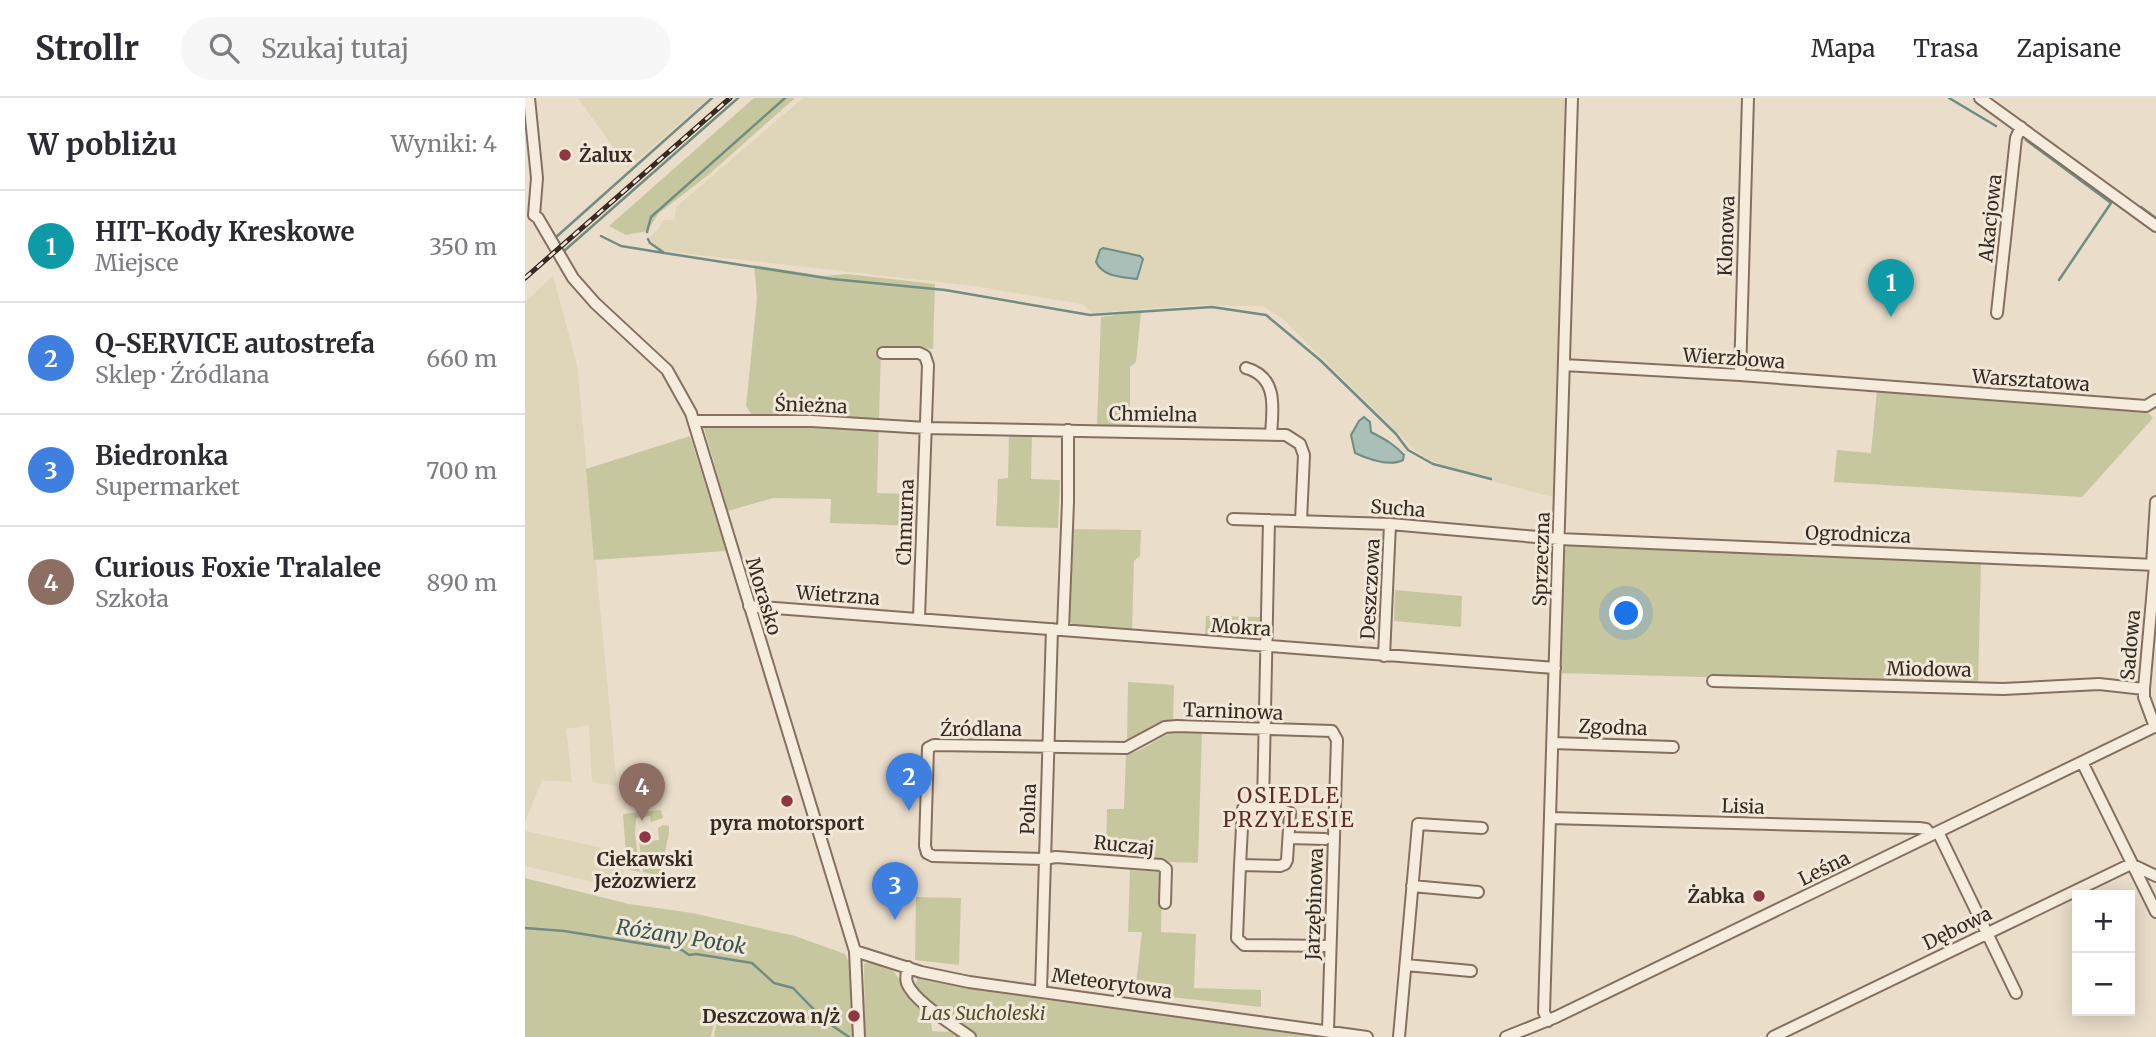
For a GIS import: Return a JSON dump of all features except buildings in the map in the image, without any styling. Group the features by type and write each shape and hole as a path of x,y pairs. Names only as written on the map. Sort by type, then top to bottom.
{"street":[{"path":"529,98 537,178 529,216"},
{"name":"Sprzeczna","path":"1548,1021 1544,1012 1573,98"},
{"name":"Klonowa","path":"1740,375 1748,98"},
{"path":"1980,98 2156,226"},
{"name":"Akacjowa","path":"1997,313 2016,138 2021,127"},
{"name":"Morasko","path":"529,216 538,218 558,256 582,290 667,370 679,387 694,421 855,951 859,1037"},
{"name":"Chmurna","path":"883,353 919,353 925,356 928,365 922,618"},
{"name":"Wierzbowa","path":"1564,365 1901,387"},
{"path":"1246,368 1256,371 1268,381 1273,398 1271,434"},
{"name":"Warsztatowa","path":"1901,387 2146,406 2156,400"},
{"name":"Śnieżna","path":"694,421 812,421 926,428"},
{"name":"Chmielna","path":"926,428 1286,435 1300,444 1304,455 1301,521"},
{"name":"Polna","path":"1041,991 1048,747 1068,502 1068,430"},
{"name":"Sadowa","path":"2156,502 2144,689 2144,697 2156,726"},
{"name":"Sucha","path":"1233,519 1390,524 1559,539"},
{"path":"1263,806 1269,520"},
{"name":"Deszczowa","path":"1384,656 1390,524"},
{"name":"Ogrodnicza","path":"1559,539 2154,565"},
{"name":"Wietrzna","path":"749,606 922,618"},
{"name":"Mokra","path":"922,618 1555,668"},
{"name":"Miodowa","path":"1713,681 2003,689 2099,684 2144,689"},
{"name":"Tarninowa","path":"1048,747 1126,748 1165,727 1177,726 1332,731 1336,735"},
{"name":"Leśna","path":"1506,1037 1548,1021 2156,726"},
{"name":"Jarzębinowa","path":"1328,1031 1336,735"},
{"name":"Zgodna","path":"1553,743 1673,747"},
{"name":"Źródlana","path":"1044,859 933,856 927,853 926,756 928,748 933,745 1048,747"},
{"path":"2082,762 2156,912"},
{"path":"1240,865 1285,864 1290,813 1263,806 1243,809 1240,865 1237,938 1238,942 1244,945 1330,946"},
{"name":"Lisia","path":"1550,818 1919,828 1934,834"},
{"path":"1399,1037 1418,824 1482,828"},
{"path":"1934,834 2016,993"},
{"path":"1289,838 1325,839"},
{"name":"Ruczaj","path":"1044,859 1056,857 1161,865 1165,869 1165,903"},
{"path":"2131,864 2156,876"},
{"name":"Dębowa","path":"1773,1037 2131,864"},
{"path":"1412,886 1478,892"},
{"name":"Meteorytowa","path":"855,951 921,972 969,982 1367,1037"},
{"path":"1406,965 1471,971"},
{"path":"908,967 906,979 913,992 970,1037"}],"shaded area":[{"path":"578,98 709,98 628,168"},
{"path":"803,98 1565,98 1553,497 1473,476 1430,460 1415,450 1282,318 1262,306 1198,305 1092,313 1083,304 974,286 664,251 654,245 650,237 663,220 674,220 676,207"},
{"path":"1103,248 1140,256 1143,259 1137,279 1103,271 1096,262"},
{"path":"553,276 577,365 617,786 592,782 589,725 566,729 572,782 542,780 525,822 525,302"},
{"path":"1364,417 1370,422 1371,432 1396,447 1404,455 1403,460 1372,460 1355,453 1351,435"},
{"path":"525,831 621,852 623,889 525,866"}],"green space":[{"path":"754,98 795,98 707,176 659,213 647,231 626,235 609,226"},
{"path":"754,265 824,276 846,274 935,284 933,349 891,346 881,348 877,493 919,494 919,526 830,523 831,499 773,498 728,511 703,425 740,424 752,415 746,406 757,298"},
{"path":"1141,312 1136,362 1130,367 1130,427 1097,425 1101,317"},
{"path":"1877,390 2145,409 2153,418 2082,497 1834,482 1837,450 1871,453"},
{"path":"1009,434 1032,434 1031,479 1060,480 1058,528 996,526 998,479 1008,478"},
{"path":"690,436 726,551 594,560 586,469"},
{"path":"1072,529 1141,530 1140,556 1134,561 1132,631 1074,626 1069,620"},
{"path":"1570,544 1981,563 1978,685 1559,673 1565,549"},
{"path":"1395,590 1462,596 1461,627 1394,621"},
{"path":"1206,616 1262,617 1263,634 1259,640 1205,636"},
{"path":"1128,682 1174,685 1173,720 1127,743"},
{"path":"1175,731 1202,733 1198,863 1106,854 1107,809 1124,809 1126,755 1139,751"},
{"path":"661,810 663,818 651,822 650,816 636,818 635,834 640,872 627,869 623,814"},
{"path":"669,826 669,833 660,876 643,872 639,842 659,840 658,828"},
{"path":"1130,870 1162,872 1161,932 1196,934 1194,988 1261,990 1261,1007 1135,993 1142,932 1128,932"},
{"path":"525,878 629,904 692,913 795,936 845,954 852,968 855,1037 714,1037 717,1020 715,1018 711,1037 525,1037"},
{"path":"916,897 961,898 959,965 915,960"},
{"path":"869,962 888,967 894,972 908,991 930,1012 932,1031 948,1032 951,1029 961,1037 865,1037 864,964"},
{"name":"Las Sucholeski","path":"918,977 1320,1037 974,1037 914,989"}],"waterway":[{"path":"555,238 712,98"},
{"path":"564,251 738,98"},
{"path":"647,232 651,217 785,98"},
{"path":"1949,98 1996,126"},
{"path":"2026,140 2111,203 2059,280"},
{"path":"2141,207 2156,218"},
{"path":"601,236 621,246 658,252 832,279 945,290 1090,315 1212,307 1266,315 1320,360 1396,434 1408,450 1433,464 1491,479"},
{"path":"648,239 663,252"},
{"name":"Różany Potok","path":"525,928 564,931 682,950 689,955 752,963 774,983 793,988 824,1020 849,1037"}],"railway":[{"path":"525,278 730,98"}],"place":[{"name":"Żalux","path":"565,155"},
{"name":"HIT-Kody Kreskowe","path":"1891,317"},
{"name":"pyra motorsport","path":"787,801"},
{"name":"Q-SERVICE autostrefa","path":"909,811"},
{"name":"Curious Foxie Tralalee","path":"642,821"},
{"name":"Ciekawski Jeżozwierz","path":"645,837"},
{"name":"Żabka","path":"1759,896"},
{"name":"Biedronka","path":"895,920"},
{"name":"Deszczowa n/ż","path":"854,1016"}],"district":[{"name":"OSIEDLE PRZYLESIE","path":"1289,808"}]}
